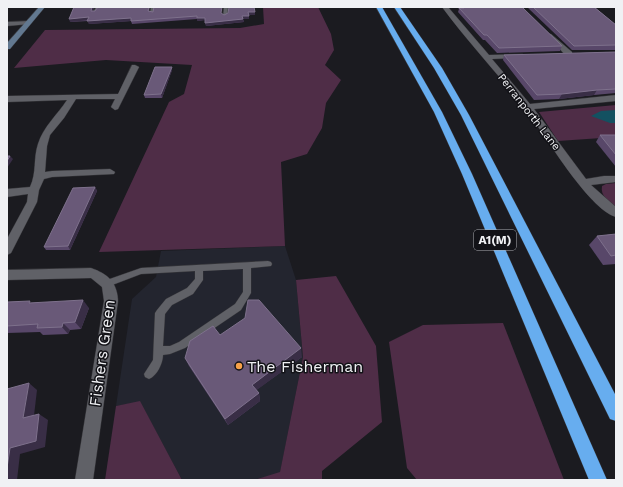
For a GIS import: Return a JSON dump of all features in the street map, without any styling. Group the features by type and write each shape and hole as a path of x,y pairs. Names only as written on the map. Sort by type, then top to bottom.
{"highway":[{"name":"A1(M)","path":"379,7 438,112 467,174 598,480"},
{"name":"A1(M)","path":"397,7 438,68 465,115 616,413"}],"street":[{"path":"7,47 42,7"},
{"name":"Perranporth Lane","path":"445,7 528,107 583,183 606,206 616,213"},
{"path":"7,24 28,23"},
{"path":"548,33 569,54"},
{"path":"486,57 531,56"},
{"path":"115,107 135,67"},
{"path":"7,99 120,96"},
{"path":"7,250 32,202 34,190 40,177 42,146 46,134 61,116 73,98"},
{"path":"528,107 616,98"},
{"path":"40,177 52,174 110,172"},
{"path":"583,183 604,179 616,179"},
{"path":"7,193 34,190"},
{"name":"Fishers Green","path":"7,275 91,273 101,276 111,291 111,302 84,480"}],"lane":[{"path":"94,12 98,7"},
{"path":"152,13 153,7"},
{"path":"225,16 226,7"},
{"path":"107,283 141,271 268,264"},
{"path":"158,351 170,350 182,346 238,307 247,293 247,265"},
{"path":"149,374 158,361 160,313 169,302 190,291 198,280 199,268"}],"shaded area":[{"path":"263,7 318,7 331,34 334,50 325,65 341,80 326,103 322,128 307,154 281,162 285,246 99,252 169,102 184,94 192,65 106,60 14,68 45,30 240,28 264,24"},
{"path":"616,105 616,137 558,141 539,112"},
{"path":"616,183 616,207 602,193 602,186"},
{"path":"285,246 296,280 303,357 280,473 254,480 182,480 140,402 116,406 132,299 156,277 161,251"},
{"path":"336,276 376,346 382,422 322,471 322,480 254,480 280,472 303,357 296,280"},
{"path":"503,323 564,480 417,480 407,468 389,342 423,325"},
{"path":"140,401 182,480 105,480 116,406"}],"water":[{"path":"616,110 616,123 610,123 591,116 601,111"}],"building":[{"path":"74,7 92,7 91,11 95,11 98,7 149,7 148,11 153,12 154,7 222,7 221,13 224,15 228,13 229,7 254,7 255,12 248,12 249,16 242,16 243,19 205,23 205,18 197,18 197,16 131,21 131,18 87,21 89,17 69,19"},
{"path":"463,7 522,7 562,46 499,48 487,35 484,35 459,8 464,8"},
{"path":"533,7 594,7 616,25 616,45 574,46"},
{"path":"616,52 616,89 537,95 504,55"},
{"path":"155,67 172,67 161,94 144,95"},
{"path":"600,135 616,135 616,155"},
{"path":"95,187 68,246 44,247 73,188"},
{"path":"616,234 616,255 611,256 597,236"},
{"path":"83,300 75,322 63,323 62,327 37,328 38,324 7,326 7,302 30,301 29,303"},
{"name":"The Fisherman","path":"248,300 259,300 301,348 252,385 259,393 225,419 185,358 190,341 213,326 220,335 245,318"},
{"path":"29,383 23,418 39,414 36,441 10,448 7,468 7,389"}],"place":[{"name":"The Fisherman","path":"239,366"}]}
